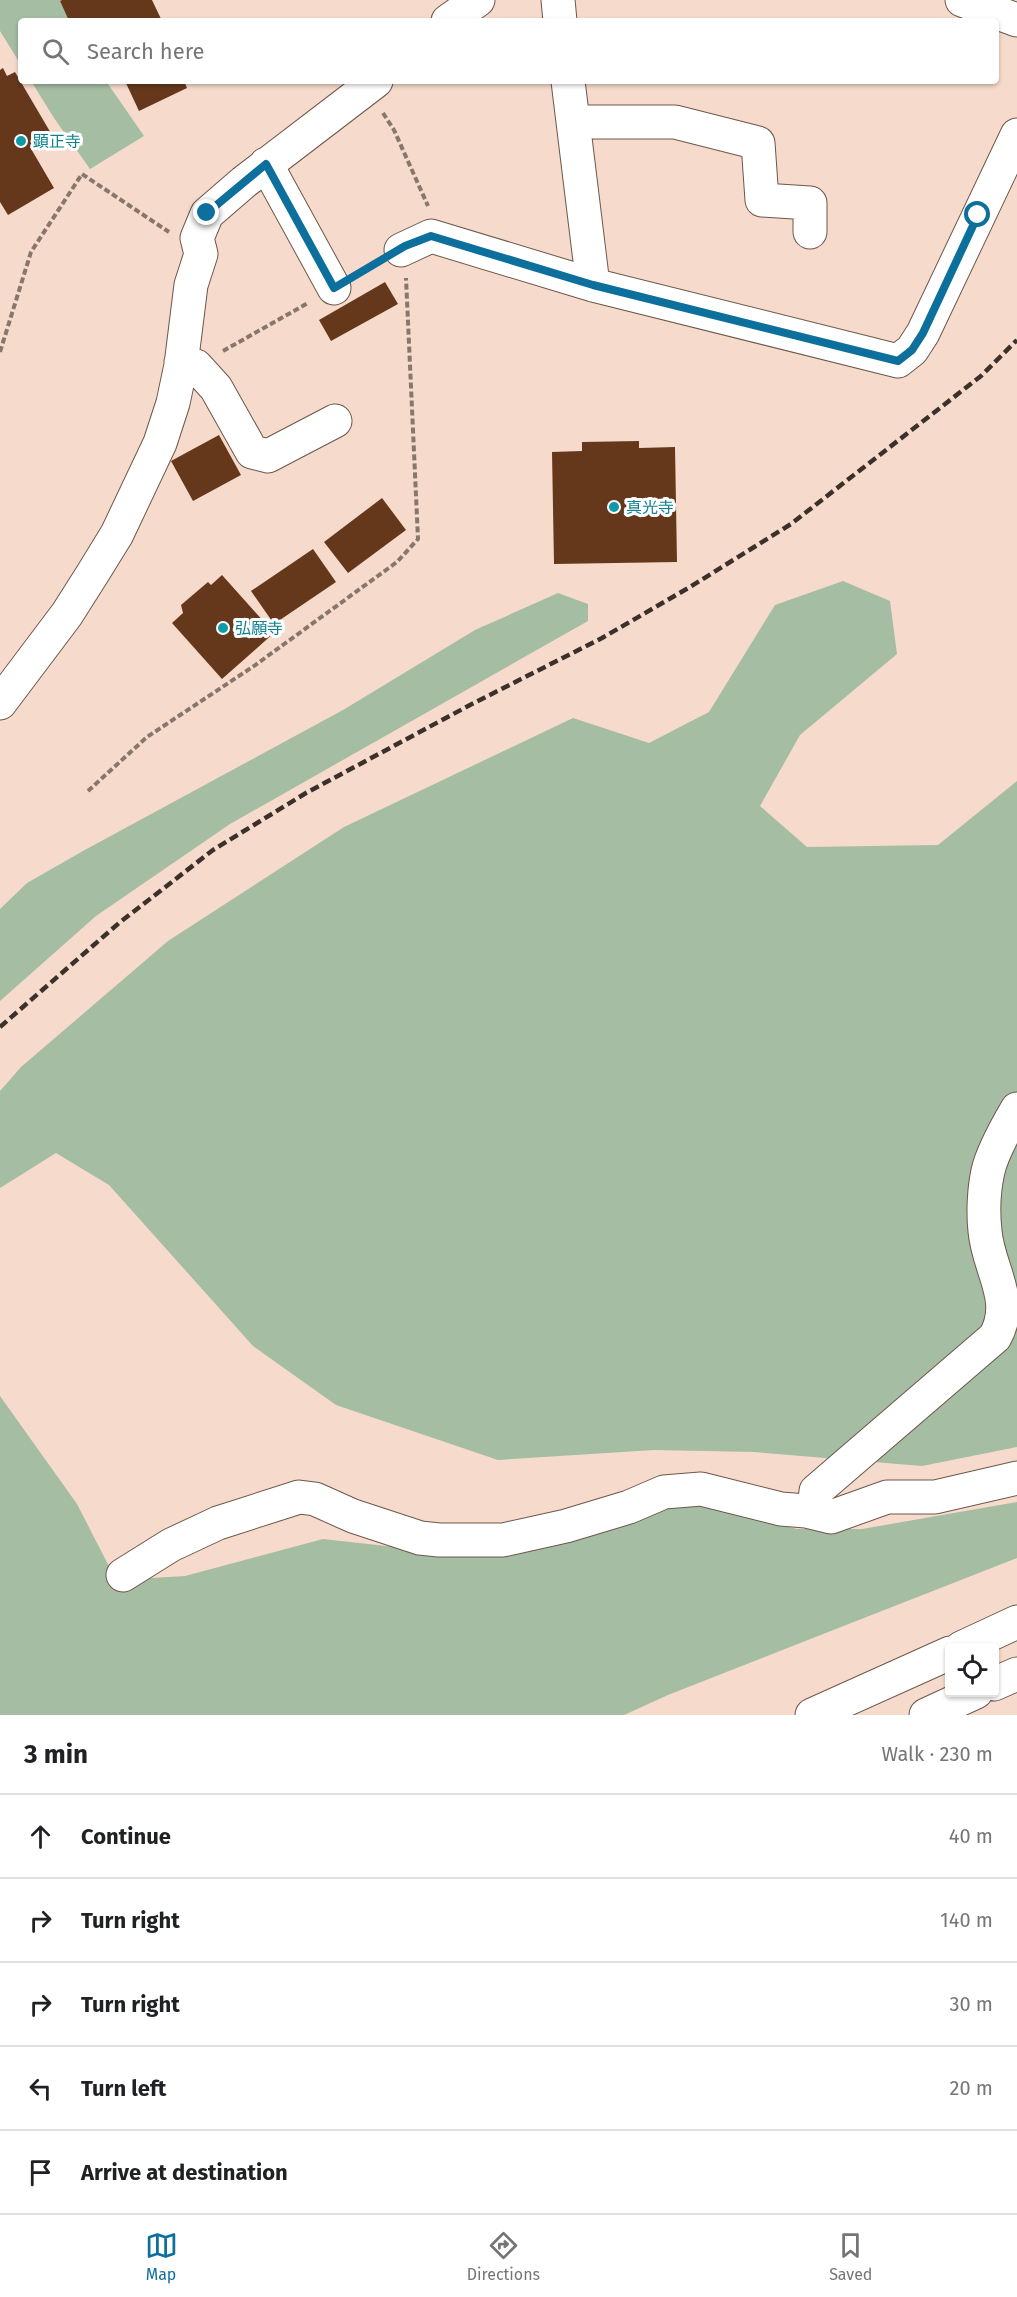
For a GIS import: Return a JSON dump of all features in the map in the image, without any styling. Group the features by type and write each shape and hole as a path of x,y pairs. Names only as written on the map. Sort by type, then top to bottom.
{"main road":[{"path":"452,18 478,0"},
{"path":"558,0 560,18"},
{"path":"962,0 1017,20"},
{"path":"568,84 593,285"},
{"path":"0,703 67,614 117,534 160,443 189,364 191,285 201,254 197,238 207,213 266,164 372,85"},
{"path":"573,122 675,122 758,143 762,200 810,203 810,232"},
{"path":"401,250 431,236 593,285 898,361 912,350 923,333 1017,135"},
{"path":"266,164 334,288"},
{"path":"189,364 216,388 252,452 267,456 335,421"},
{"path":"814,1512 816,1491 995,1337 1002,1325 1004,1303 989,1255 985,1231 986,1181 988,1170 1017,1109"},
{"path":"123,1575 171,1545 218,1523 299,1497 315,1499 390,1529 420,1538 503,1540 566,1526 629,1507 664,1492 701,1489 782,1509 814,1512 831,1517 887,1497 935,1497 1017,1478"},
{"path":"970,1643 1017,1622"},
{"path":"812,1715 945,1655"},
{"path":"999,1682 1017,1674"},
{"path":"926,1715 965,1697"}],"path":[{"path":"372,85 432,216 431,236"},
{"path":"0,351 31,252 82,174 201,254"},
{"path":"88,791 147,737 254,666 378,576 397,562 418,539 406,276 401,250 189,364"}],"green space":[{"path":"0,0 62,0 60,1 68,18 18,18 18,60 0,31"},
{"path":"33,84 108,84 144,136 90,169"},
{"path":"843,581 890,601 897,654 800,735 760,806 807,847 938,845 1017,781 1017,1447 922,1466 754,1452 654,1450 498,1460 336,1405 253,1346 109,1185 56,1153 0,1188 0,1091 21,1067 168,941 344,827 573,718 649,743 709,712 775,605"},
{"path":"558,593 588,604 588,621 230,824 96,916 0,1001 0,909 27,883 343,710 475,630"},
{"path":"0,1396 77,1504 116,1580 185,1576 323,1539 467,1555 637,1511 700,1504 797,1529 862,1529 1017,1502 1017,1558 668,1695 624,1715 0,1715"}],"building":[{"path":"152,0 161,18 68,18 60,1"},
{"name":"顕正寺","path":"3,68 7,76 15,72 18,84 22,84 52,135 30,147 54,188 8,215 0,202 0,70"},
{"path":"126,84 185,84 187,88 139,111"},
{"path":"385,282 398,304 331,341 319,320"},
{"path":"219,435 241,475 193,501 171,461"},
{"name":"真光寺","path":"639,441 639,448 675,447 677,562 554,564 552,452 582,451 582,442"},
{"path":"382,498 406,530 348,573 324,542"},
{"path":"313,549 336,582 274,624 251,591"},
{"name":"弘願寺","path":"222,575 274,633 222,679 172,623 183,613 181,605 208,582 211,585"}],"railway":[{"path":"0,1027 119,923 213,850 306,793 470,705 602,638 791,524 981,376 1017,340"}],"place":[{"name":"顕正寺","path":"21,141"},
{"name":"真光寺","path":"614,507"},
{"name":"弘願寺","path":"223,628"}],"route":[{"path":"207,213 266,164 334,288 405,246 431,236 593,285 898,361 912,350 923,333 978,215"}]}
